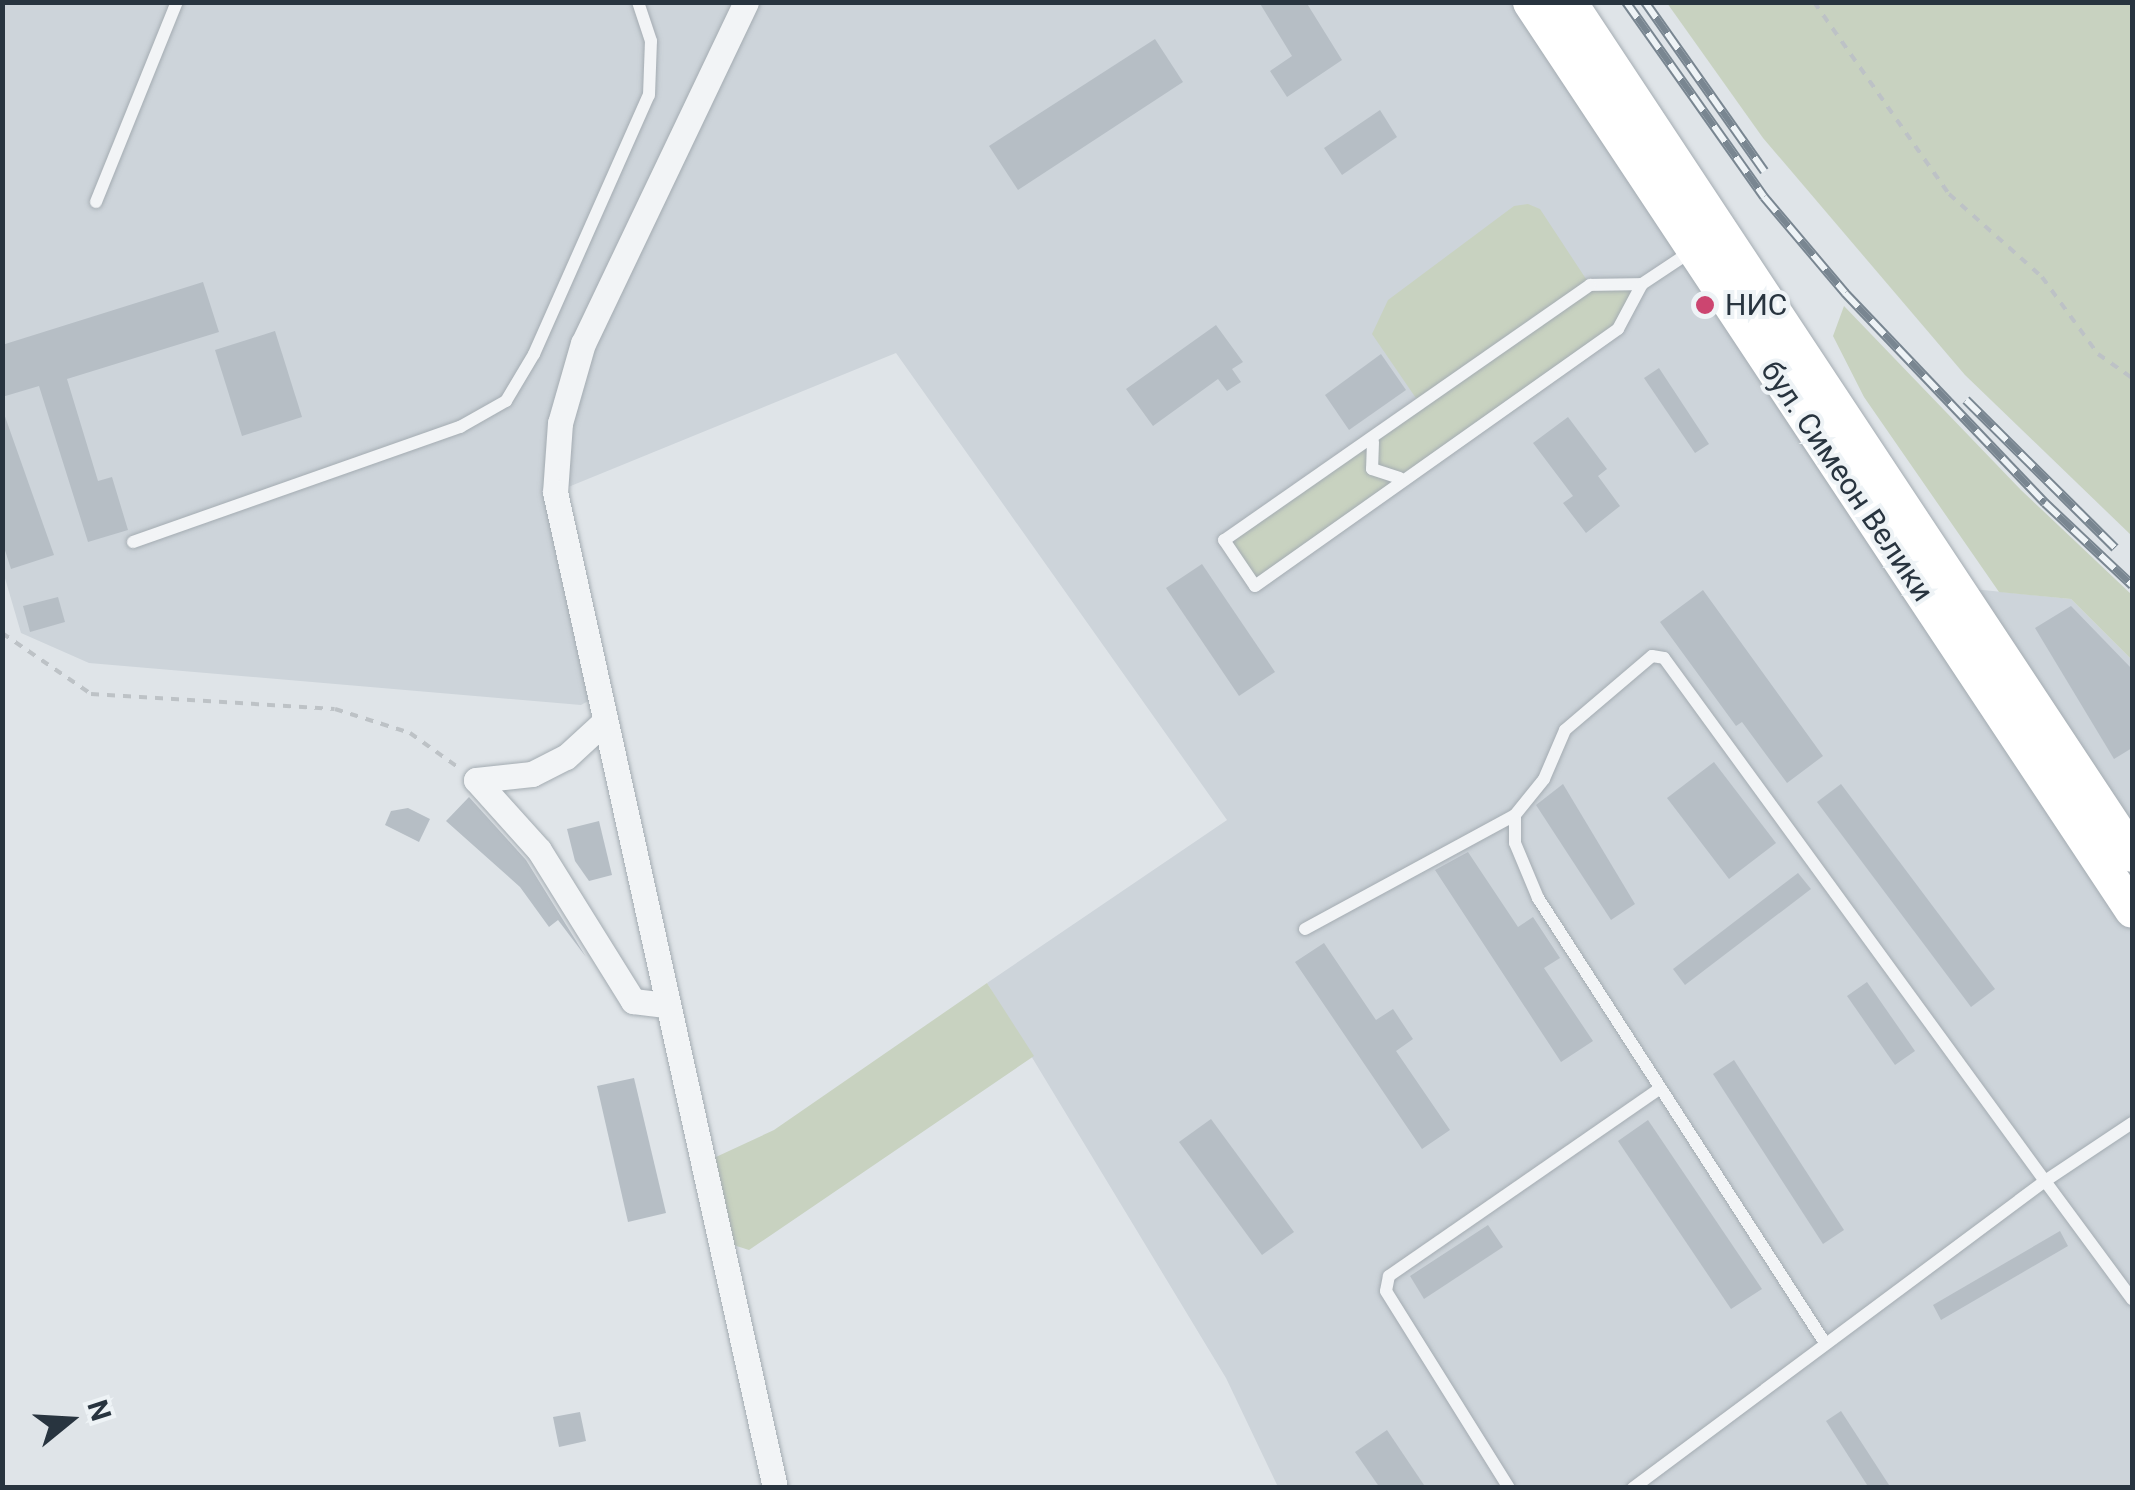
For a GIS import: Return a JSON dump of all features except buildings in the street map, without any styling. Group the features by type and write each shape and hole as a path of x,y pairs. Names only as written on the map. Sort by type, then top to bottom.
{"main road":[{"name":"бул. Симеон Велики","path":"1530,2 1707,242 2132,854"},
{"name":"бул. Симеон Велики","path":"1569,2 1707,242 2132,910"}],"street":[{"path":"746,2 584,343 560,423 555,492 774,1488"},
{"path":"476,780 532,774 566,757 603,723"},
{"path":"476,780 539,850 605,947 633,1001 666,1006"}],"lane":[{"path":"96,202 177,2"},
{"path":"133,542 460,427 506,402 534,354 650,95 651,41 638,2"},
{"path":"1642,284 1590,285 1374,440 1224,540 1255,586 1402,477 1618,329 1642,284 1707,242"},
{"path":"1374,440 1372,469 1388,479 1402,477"},
{"path":"1305,929 1516,815 1544,779 1565,730 1652,656 1664,658 2132,1299"},
{"path":"1516,815 1515,842 1538,898 1825,1344"},
{"path":"1509,1488 1386,1291 1389,1276 1660,1089"},
{"path":"1633,1488 2045,1181 2132,1124"}],"path":[{"path":"1814,2 1949,194 2042,277 2098,354 2132,378"},
{"path":"2,633 92,694 334,709 410,733 476,780"}],"shaded area":[{"path":"2,3 1530,3 1915,583 2071,599 2132,660 2132,1487 1278,1487 1226,1378 987,983 1227,820 896,353 556,492 597,696 581,705 89,663 21,633 2,568"}],"green space":[{"path":"1667,3 2132,3 2132,536 1965,375 1763,138"},
{"path":"1528,204 1540,209 1590,285 1642,284 1618,329 1255,586 1224,540 1422,407 1372,334 1388,300 1514,206"},
{"path":"1844,306 2021,490 2132,595 2132,660 2071,599 1999,592 1864,397 1833,336"},
{"path":"987,983 1034,1056 749,1250 721,1241 703,1163 774,1130"}],"railway":[{"path":"1626,2 1764,197 1845,293 2045,503 2132,585"},
{"path":"1645,2 1764,171"},
{"path":"1966,400 2115,548"}],"place":[{"name":"НИС","path":"1705,305"}]}
